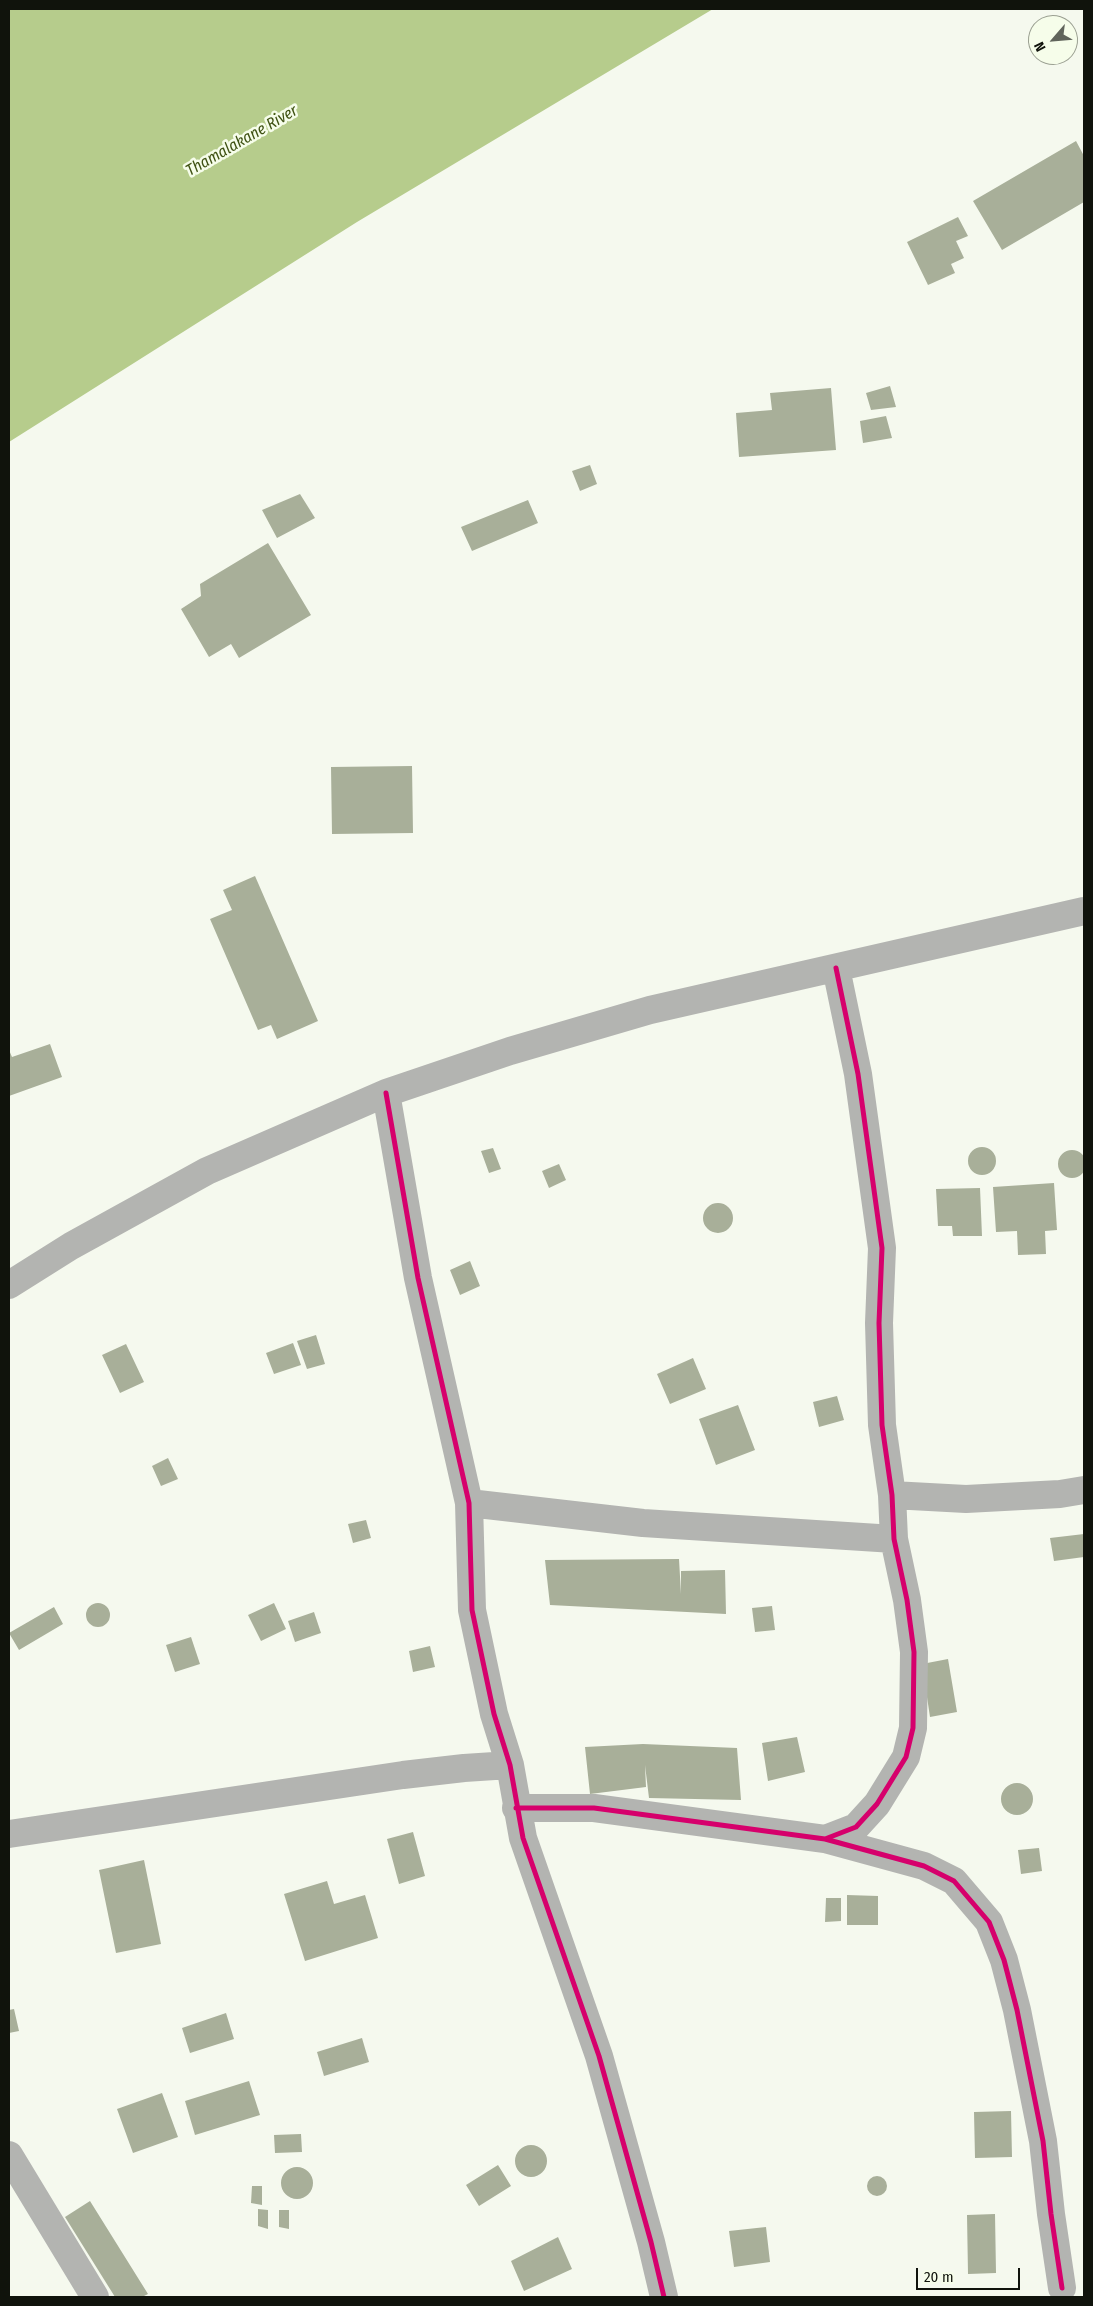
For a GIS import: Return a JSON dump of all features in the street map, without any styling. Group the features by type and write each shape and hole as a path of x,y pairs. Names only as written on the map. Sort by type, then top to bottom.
{"street":[{"path":"9,1285 71,1246 207,1171 386,1093 510,1050 650,1010 1014,925 1084,911"},
{"path":"825,1839 856,1827 877,1804 906,1757 914,1728 914,1652 907,1600 894,1539 892,1495 882,1425 879,1323 882,1248 858,1074 836,968"},
{"path":"386,1093 418,1278 469,1503 472,1610 494,1714 510,1766 516,1808 523,1838 543,1901 599,2056 651,2242 664,2297"},
{"path":"892,1495 966,1499 1060,1494 1084,1490"},
{"path":"469,1503 643,1523 894,1539"},
{"path":"9,1834 403,1775 464,1768 510,1766"},
{"path":"516,1808 594,1808 825,1839 924,1866 954,1881 989,1922 1004,1960 1017,2010 1044,2141 1051,2214 1062,2288"},
{"path":"9,2155 95,2297"}],"water":[{"name":"Thamalakane River","path":"9,9 713,9 357,222 9,442"}],"building":[{"path":"1076,141 1084,156 1084,202 1002,250 973,201"},
{"path":"958,217 968,236 956,241 964,258 951,264 955,273 928,285 907,242"},
{"path":"890,386 896,407 871,410 866,393"},
{"path":"831,388 836,450 739,457 736,413 772,410 770,393"},
{"path":"886,416 892,438 863,443 860,421"},
{"path":"590,465 597,484 580,491 572,471"},
{"path":"300,494 315,518 277,538 262,510"},
{"path":"528,500 538,523 472,551 461,527"},
{"path":"268,543 311,615 239,658 231,644 209,657 181,609 201,596 200,584"},
{"path":"412,766 413,833 332,834 331,767"},
{"path":"255,876 318,1021 277,1039 271,1025 258,1030 210,919 232,910 223,890"},
{"path":"50,1044 62,1077 9,1096 9,1050 12,1057"},
{"path":"982,1147 992,1151 996,1161 992,1171 982,1175 972,1171 968,1161 972,1151"},
{"path":"493,1148 501,1169 489,1173 481,1151"},
{"path":"1072,1150 1082,1154 1086,1164 1082,1174 1072,1178 1062,1174 1058,1164 1062,1154"},
{"path":"559,1164 566,1180 549,1188 542,1171"},
{"path":"1054,1183 1057,1230 1045,1231 1046,1254 1018,1255 1017,1231 996,1232 993,1187"},
{"path":"980,1188 982,1236 953,1236 952,1226 938,1226 936,1189"},
{"path":"718,1203 724,1204 732,1212 732,1224 724,1232 718,1233 712,1232 704,1224 703,1218 704,1212 712,1204"},
{"path":"470,1261 480,1286 460,1295 450,1270"},
{"path":"316,1335 325,1364 307,1369 297,1341"},
{"path":"293,1343 301,1365 274,1374 266,1353"},
{"path":"126,1344 144,1382 120,1393 102,1355"},
{"path":"693,1358 706,1389 670,1404 657,1374"},
{"path":"837,1396 844,1420 819,1427 813,1402"},
{"path":"738,1405 755,1450 716,1465 699,1419"},
{"path":"168,1458 178,1479 161,1486 152,1466"},
{"path":"366,1520 371,1538 353,1543 348,1524"},
{"path":"1084,1534 1084,1557 1054,1561 1050,1538"},
{"path":"679,1559 681,1594 681,1571 725,1570 726,1614 550,1605 545,1560"},
{"path":"98,1603 107,1606 110,1615 107,1624 98,1627 89,1624 86,1615 89,1606"},
{"path":"274,1603 286,1629 261,1641 248,1615"},
{"path":"772,1606 775,1630 755,1632 752,1608"},
{"path":"54,1607 63,1624 19,1650 9,1633"},
{"path":"314,1612 321,1633 295,1642 288,1621"},
{"path":"191,1637 200,1664 175,1672 166,1645"},
{"path":"430,1646 435,1667 413,1672 409,1651"},
{"path":"948,1659 957,1712 930,1717 922,1664"},
{"path":"797,1737 805,1772 768,1781 762,1743"},
{"path":"643,1744 737,1748 741,1800 649,1798 645,1765 646,1787 590,1794 585,1747"},
{"path":"1017,1783 1028,1788 1033,1799 1028,1810 1017,1815 1006,1810 1001,1799 1006,1788"},
{"path":"413,1832 425,1876 399,1884 387,1839"},
{"path":"1039,1848 1042,1871 1021,1874 1018,1850"},
{"path":"144,1860 161,1944 116,1953 99,1870"},
{"path":"327,1881 334,1904 365,1895 378,1938 305,1961 284,1894"},
{"path":"847,1895 878,1896 878,1925 847,1925"},
{"path":"826,1898 841,1898 841,1921 825,1922"},
{"path":"14,2009 19,2031 9,2033 9,2010"},
{"path":"226,2013 234,2039 190,2053 182,2028"},
{"path":"362,2038 369,2062 324,2076 317,2052"},
{"path":"249,2081 260,2115 195,2135 185,2101"},
{"path":"162,2093 178,2137 133,2153 117,2109"},
{"path":"1011,2111 1012,2157 975,2158 974,2112"},
{"path":"301,2134 302,2152 275,2153 274,2135"},
{"path":"531,2145 537,2146 542,2150 546,2155 546,2167 542,2172 537,2176 531,2177 525,2176 520,2172 516,2167 515,2161 516,2155 520,2150 525,2146"},
{"path":"498,2165 511,2186 479,2206 466,2185"},
{"path":"297,2167 303,2168 308,2172 312,2177 312,2189 308,2194 303,2198 297,2199 291,2198 286,2194 282,2189 281,2183 282,2177 286,2172 291,2168"},
{"path":"877,2176 884,2179 887,2186 884,2193 877,2196 870,2193 867,2186 870,2179"},
{"path":"252,2186 262,2186 262,2205 251,2203"},
{"path":"90,2201 148,2294 142,2297 115,2297 65,2217"},
{"path":"258,2209 268,2210 268,2229 258,2226"},
{"path":"279,2210 289,2210 289,2229 279,2227"},
{"path":"995,2214 996,2273 968,2274 967,2215"},
{"path":"766,2227 770,2262 734,2267 729,2231"},
{"path":"558,2237 572,2269 524,2291 511,2261"}],"cycle path":[{"path":"516,1808 594,1808 825,1839 856,1827 877,1804 906,1757 913,1728 914,1652 907,1600 894,1539 892,1495 882,1425 879,1323 882,1248 858,1074 836,968"},
{"path":"386,1093 418,1278 469,1503 472,1610 494,1714 510,1765 523,1838 599,2056 651,2242 664,2297"},
{"path":"825,1839 924,1866 954,1881 989,1922 1004,1960 1017,2010 1043,2141 1062,2288"}]}
